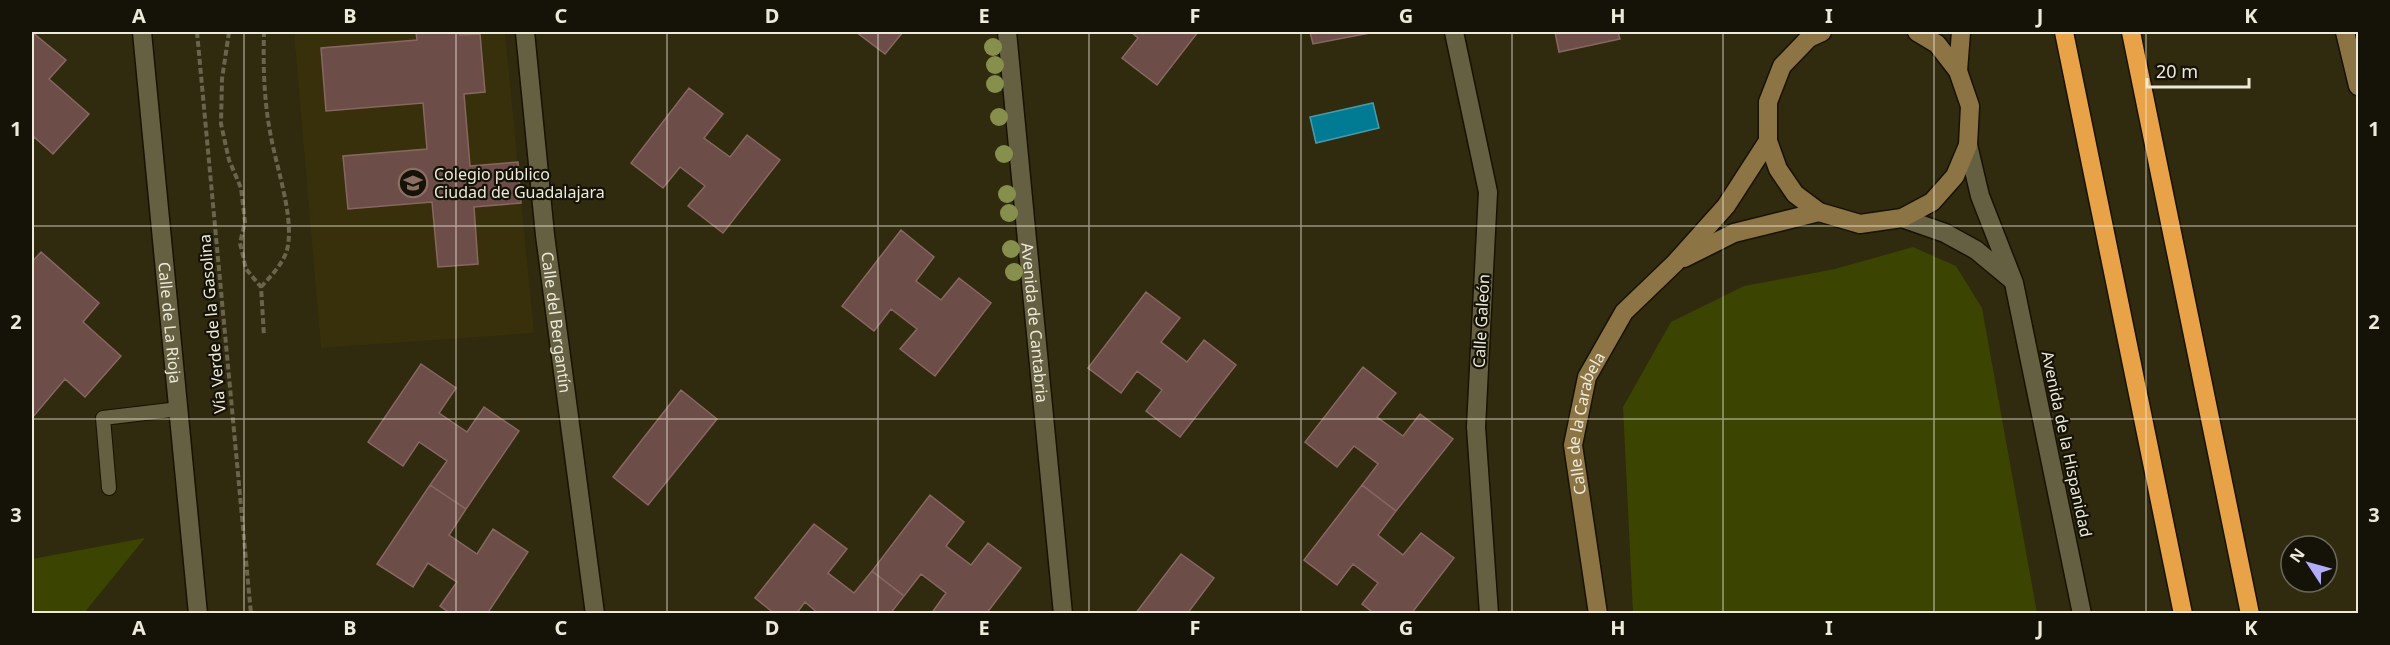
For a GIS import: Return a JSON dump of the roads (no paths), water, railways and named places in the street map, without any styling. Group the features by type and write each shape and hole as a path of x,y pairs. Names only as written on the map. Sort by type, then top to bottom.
{"highway":[{"path":"2064,32 2183,614"},
{"path":"2131,32 2250,614"}],"street":[{"name":"Calle de La Rioja","path":"142,32 198,614"},
{"name":"Calle del Bergantín","path":"525,32 545,235 595,614"},
{"name":"Avenida de Cantabria","path":"1006,32 1063,614"},
{"name":"Calle Galeón","path":"1454,32 1488,192 1476,426 1489,614"},
{"path":"1822,32 1809,38 1782,66 1768,102 1768,141 1778,169 1796,194 1820,212 1860,224 1902,218 1932,202 1955,176 1968,145 1970,106 1958,71 1937,45 1917,32"},
{"path":"1958,71 1961,32"},
{"path":"2345,32 2358,86"},
{"path":"1675,263 1726,206 1768,141"},
{"name":"Avenida de la Hispanidad","path":"1968,145 1980,196 2014,283 2082,614"},
{"path":"1675,263 1734,233 1820,212"},
{"path":"1902,218 1945,233 1976,250 2014,283"},
{"name":"Calle de la Carabela","path":"1598,614 1573,445 1587,377 1624,312 1675,263"}],"lane":[{"path":"109,488 104,418 179,409"}],"water":[{"path":"1373,103 1379,128 1316,143 1310,117"}],"place":[{"name":"Colegio público Ciudad de Guadalajara","path":"413,183"}]}
